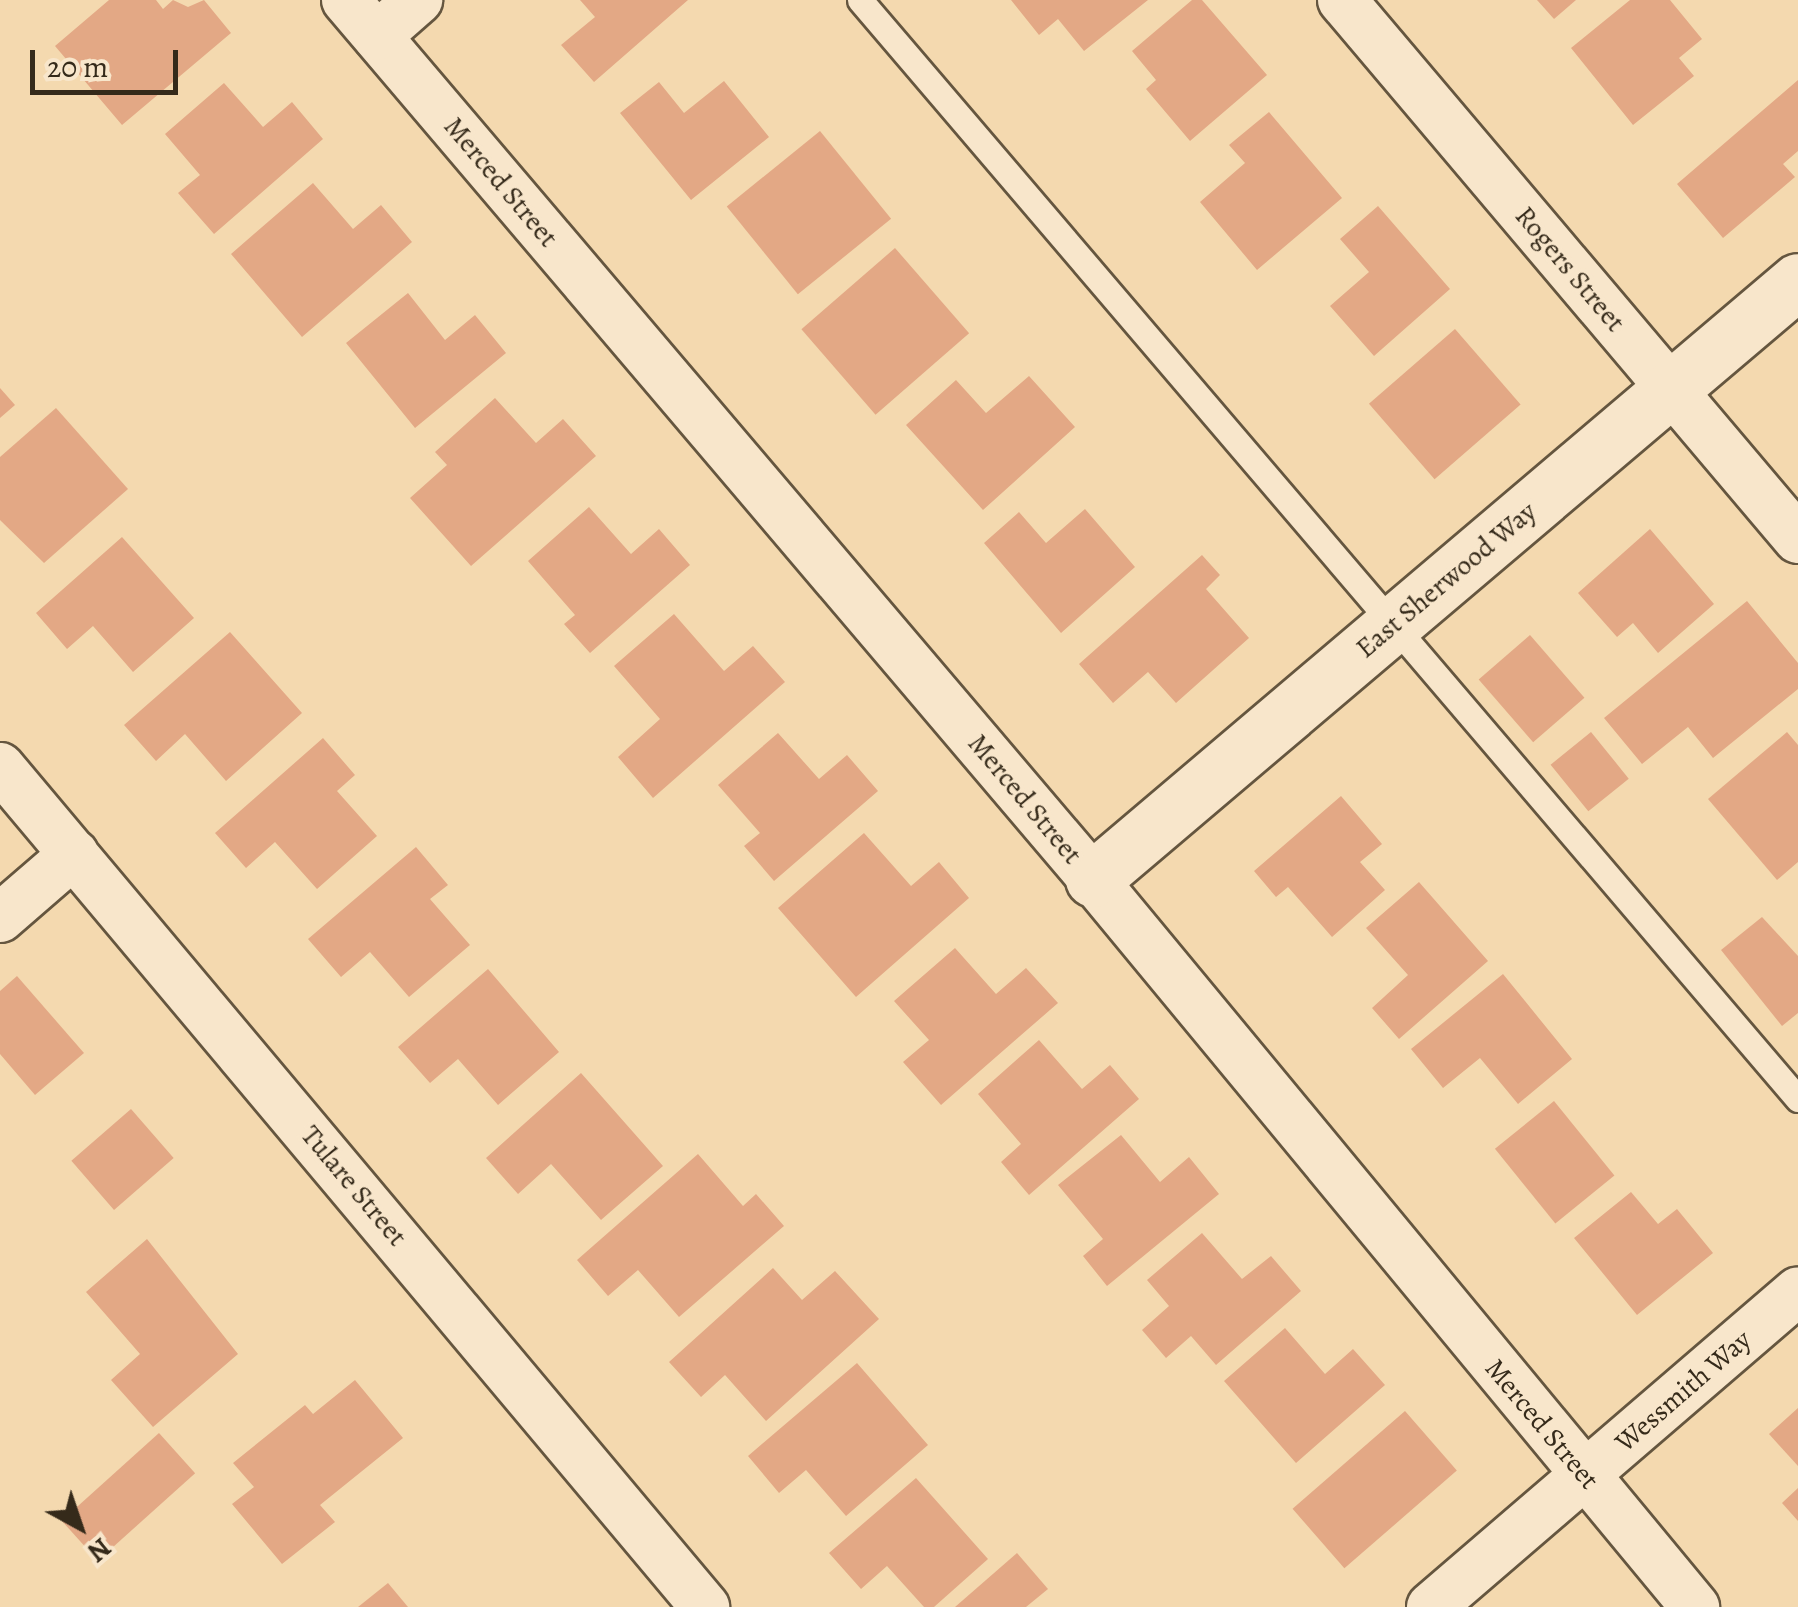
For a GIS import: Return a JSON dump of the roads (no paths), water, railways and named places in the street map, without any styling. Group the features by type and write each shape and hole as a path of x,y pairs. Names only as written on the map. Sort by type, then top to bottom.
{"street":[{"name":"Merced Street","path":"346,0 1093,879 1695,1607"},
{"path":"377,36 418,0"},
{"name":"Rogers Street","path":"1342,0 1798,539"},
{"name":"East Sherwood Way","path":"1093,879 1798,280"},
{"name":"Tulare Street","path":"0,767 705,1607"},
{"path":"0,918 74,854"},
{"name":"Wessmith Way","path":"1430,1607 1798,1291"}],"lane":[{"path":"860,0 1390,628 1798,1099"}]}
